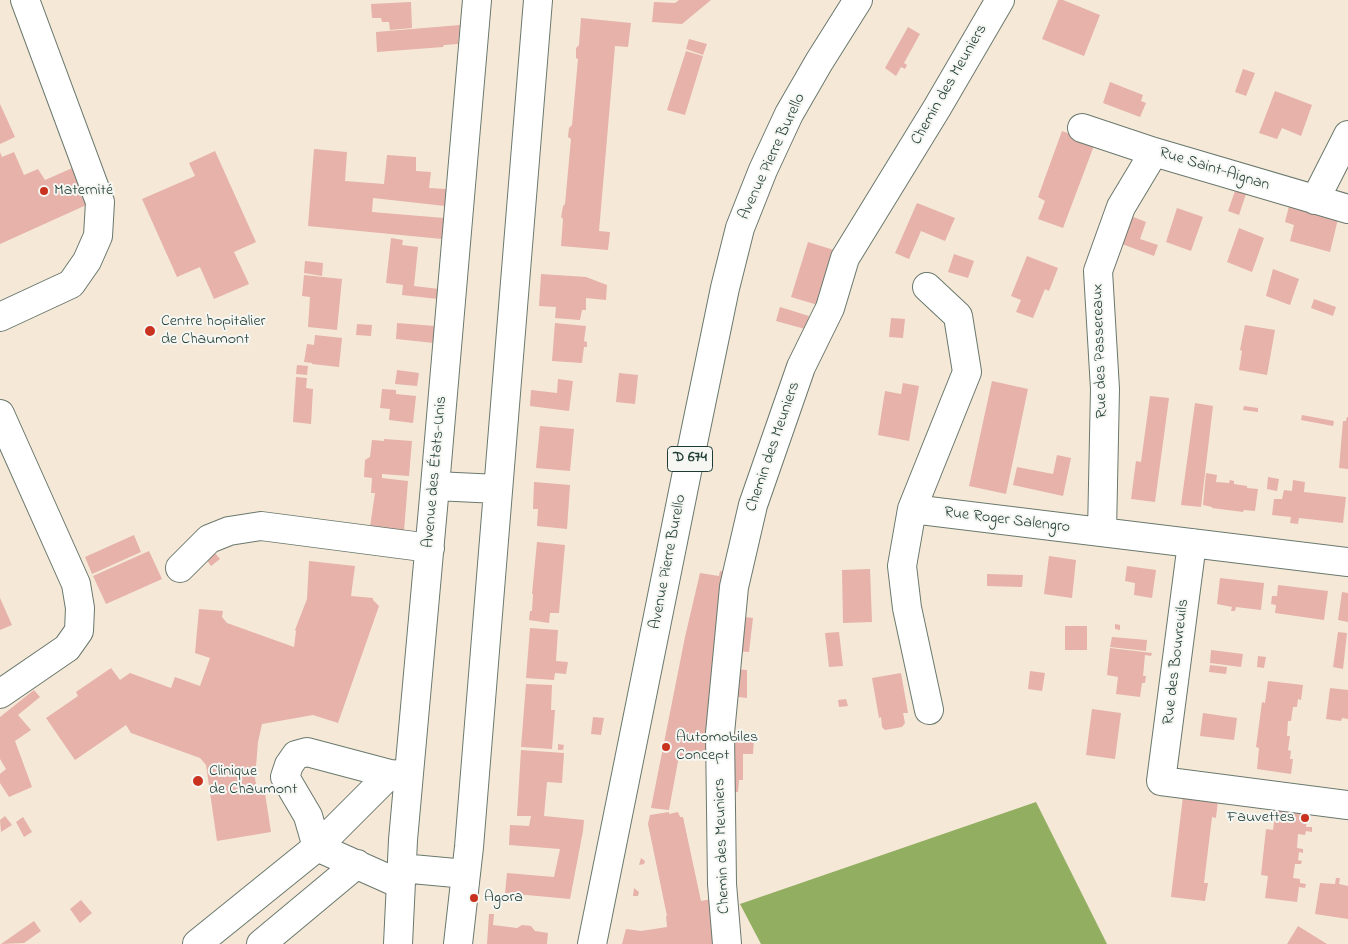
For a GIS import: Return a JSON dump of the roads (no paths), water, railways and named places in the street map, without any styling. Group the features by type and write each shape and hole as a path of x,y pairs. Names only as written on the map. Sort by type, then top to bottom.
{"street":[{"path":"0,317 71,284 87,261 98,236 100,202 25,0"},
{"name":"Avenue des États-Unis","path":"398,944 400,876 399,775 430,548 477,0"},
{"path":"458,944 466,874 538,0"},
{"name":"Avenue Pierre Burello","path":"592,944 703,394 725,288 740,228 763,170 789,114 858,0"},
{"name":"Chemin des Meuniers","path":"727,944 722,884 720,733 734,586 753,505 801,367 830,308 845,258 937,108 1000,0"},
{"name":"Rue Saint-Aignan","path":"1082,128 1154,152 1348,209"},
{"path":"1316,200 1348,135"},
{"name":"Rue des Passereaux","path":"1102,532 1105,389 1098,271 1120,207 1154,152"},
{"path":"926,287 958,316 966,372 912,510 902,566 907,608 929,710"},
{"path":"0,414 76,584 80,608 79,631 67,648 0,694"},
{"path":"436,486 498,490"},
{"name":"Rue Roger Salengro","path":"912,510 1348,562"},
{"path":"180,568 209,539 229,531 261,526 430,548"},
{"name":"Rue des Bouvreuils","path":"1192,543 1161,781 1348,805"},
{"path":"317,847 308,816 284,777 296,755 307,752 399,775"},
{"path":"197,944 317,847 399,775"},
{"path":"317,847 357,864 400,876 466,874"},
{"path":"261,944 357,864"}],"place":[{"name":"Maternité","path":"44,191"},
{"name":"Centre hopitalier de Chaumont","path":"150,331"},
{"name":"Automobiles Concept","path":"666,747"},
{"name":"Clinique de Chaumont","path":"198,781"},
{"name":"Fauvettes","path":"1305,818"},
{"name":"Agora","path":"474,898"}]}
